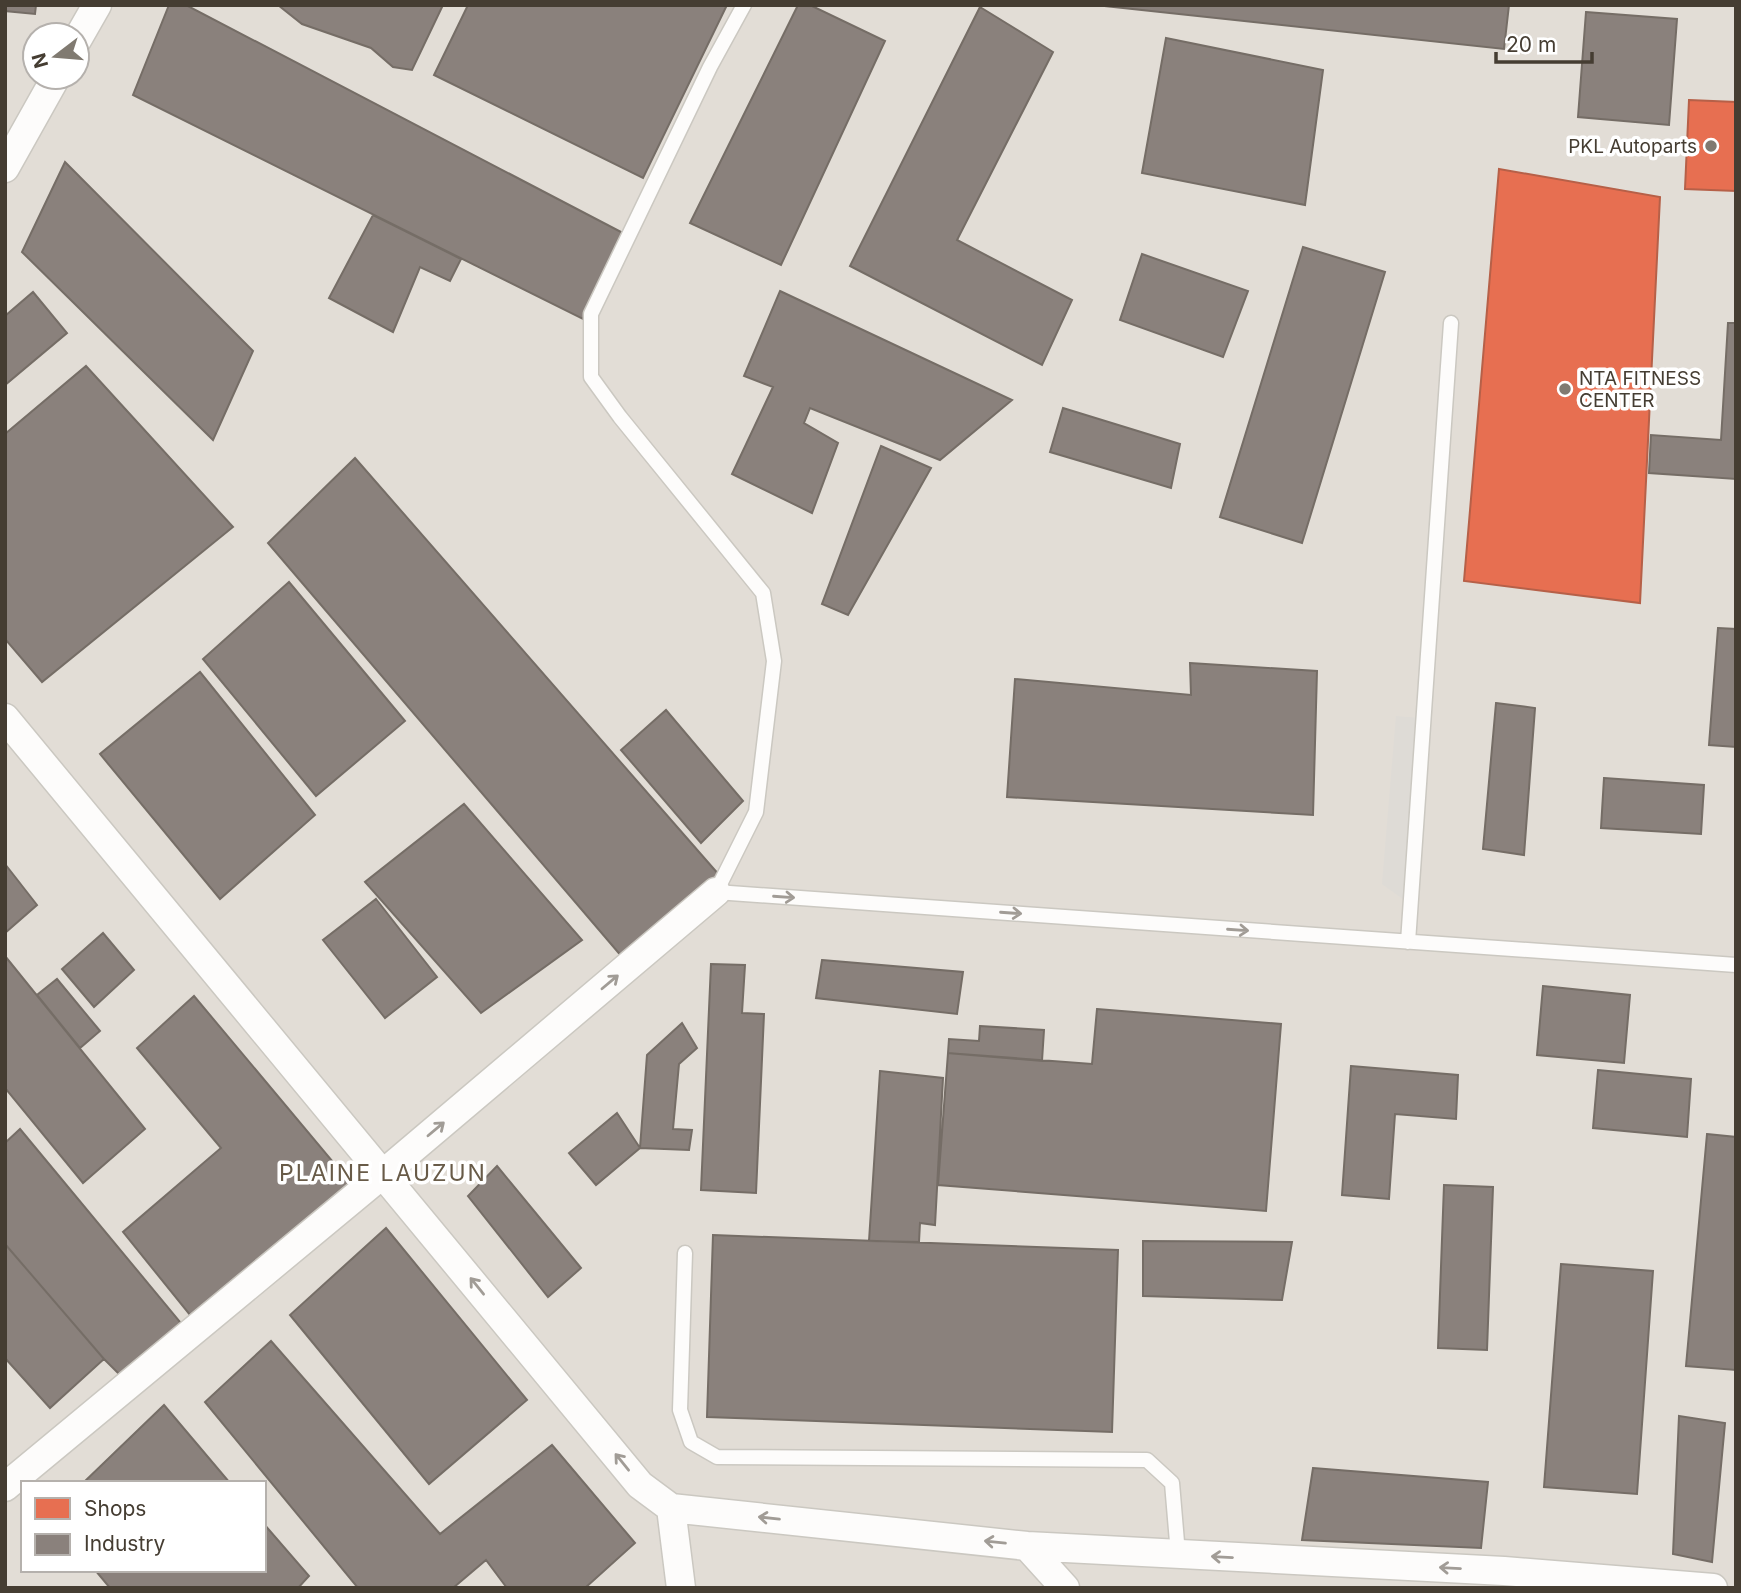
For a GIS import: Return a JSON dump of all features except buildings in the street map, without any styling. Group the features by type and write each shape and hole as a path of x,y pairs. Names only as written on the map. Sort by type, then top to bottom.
{"street":[{"path":"88,21 97,5"},
{"path":"5,168 48,91"},
{"path":"5,718 640,1485 671,1508 1027,1546 1178,1554 1505,1580 1713,1588"},
{"path":"5,1487 384,1173 716,892"},
{"path":"671,1508 681,1588"},
{"path":"1027,1546 1065,1588"}],"lane":[{"path":"744,5 710,67 591,314 591,377 620,417 763,593 774,661 756,812 716,892 1736,965"},
{"path":"1408,942 1451,323"},
{"path":"685,1253 680,1410 691,1442 717,1457 1147,1460 1172,1483 1178,1554"}],"shaded area":[{"path":"5,5 1736,5 1736,1588 5,1588"},
{"path":"1396,716 1419,718 1403,899 1382,884"}],"place":[{"name":"PKL Autoparts","path":"1711,146"},
{"name":"NTA FITNESS CENTER","path":"1565,389"}],"district":[{"name":"PLAINE LAUZUN","path":"383,1173"}]}
